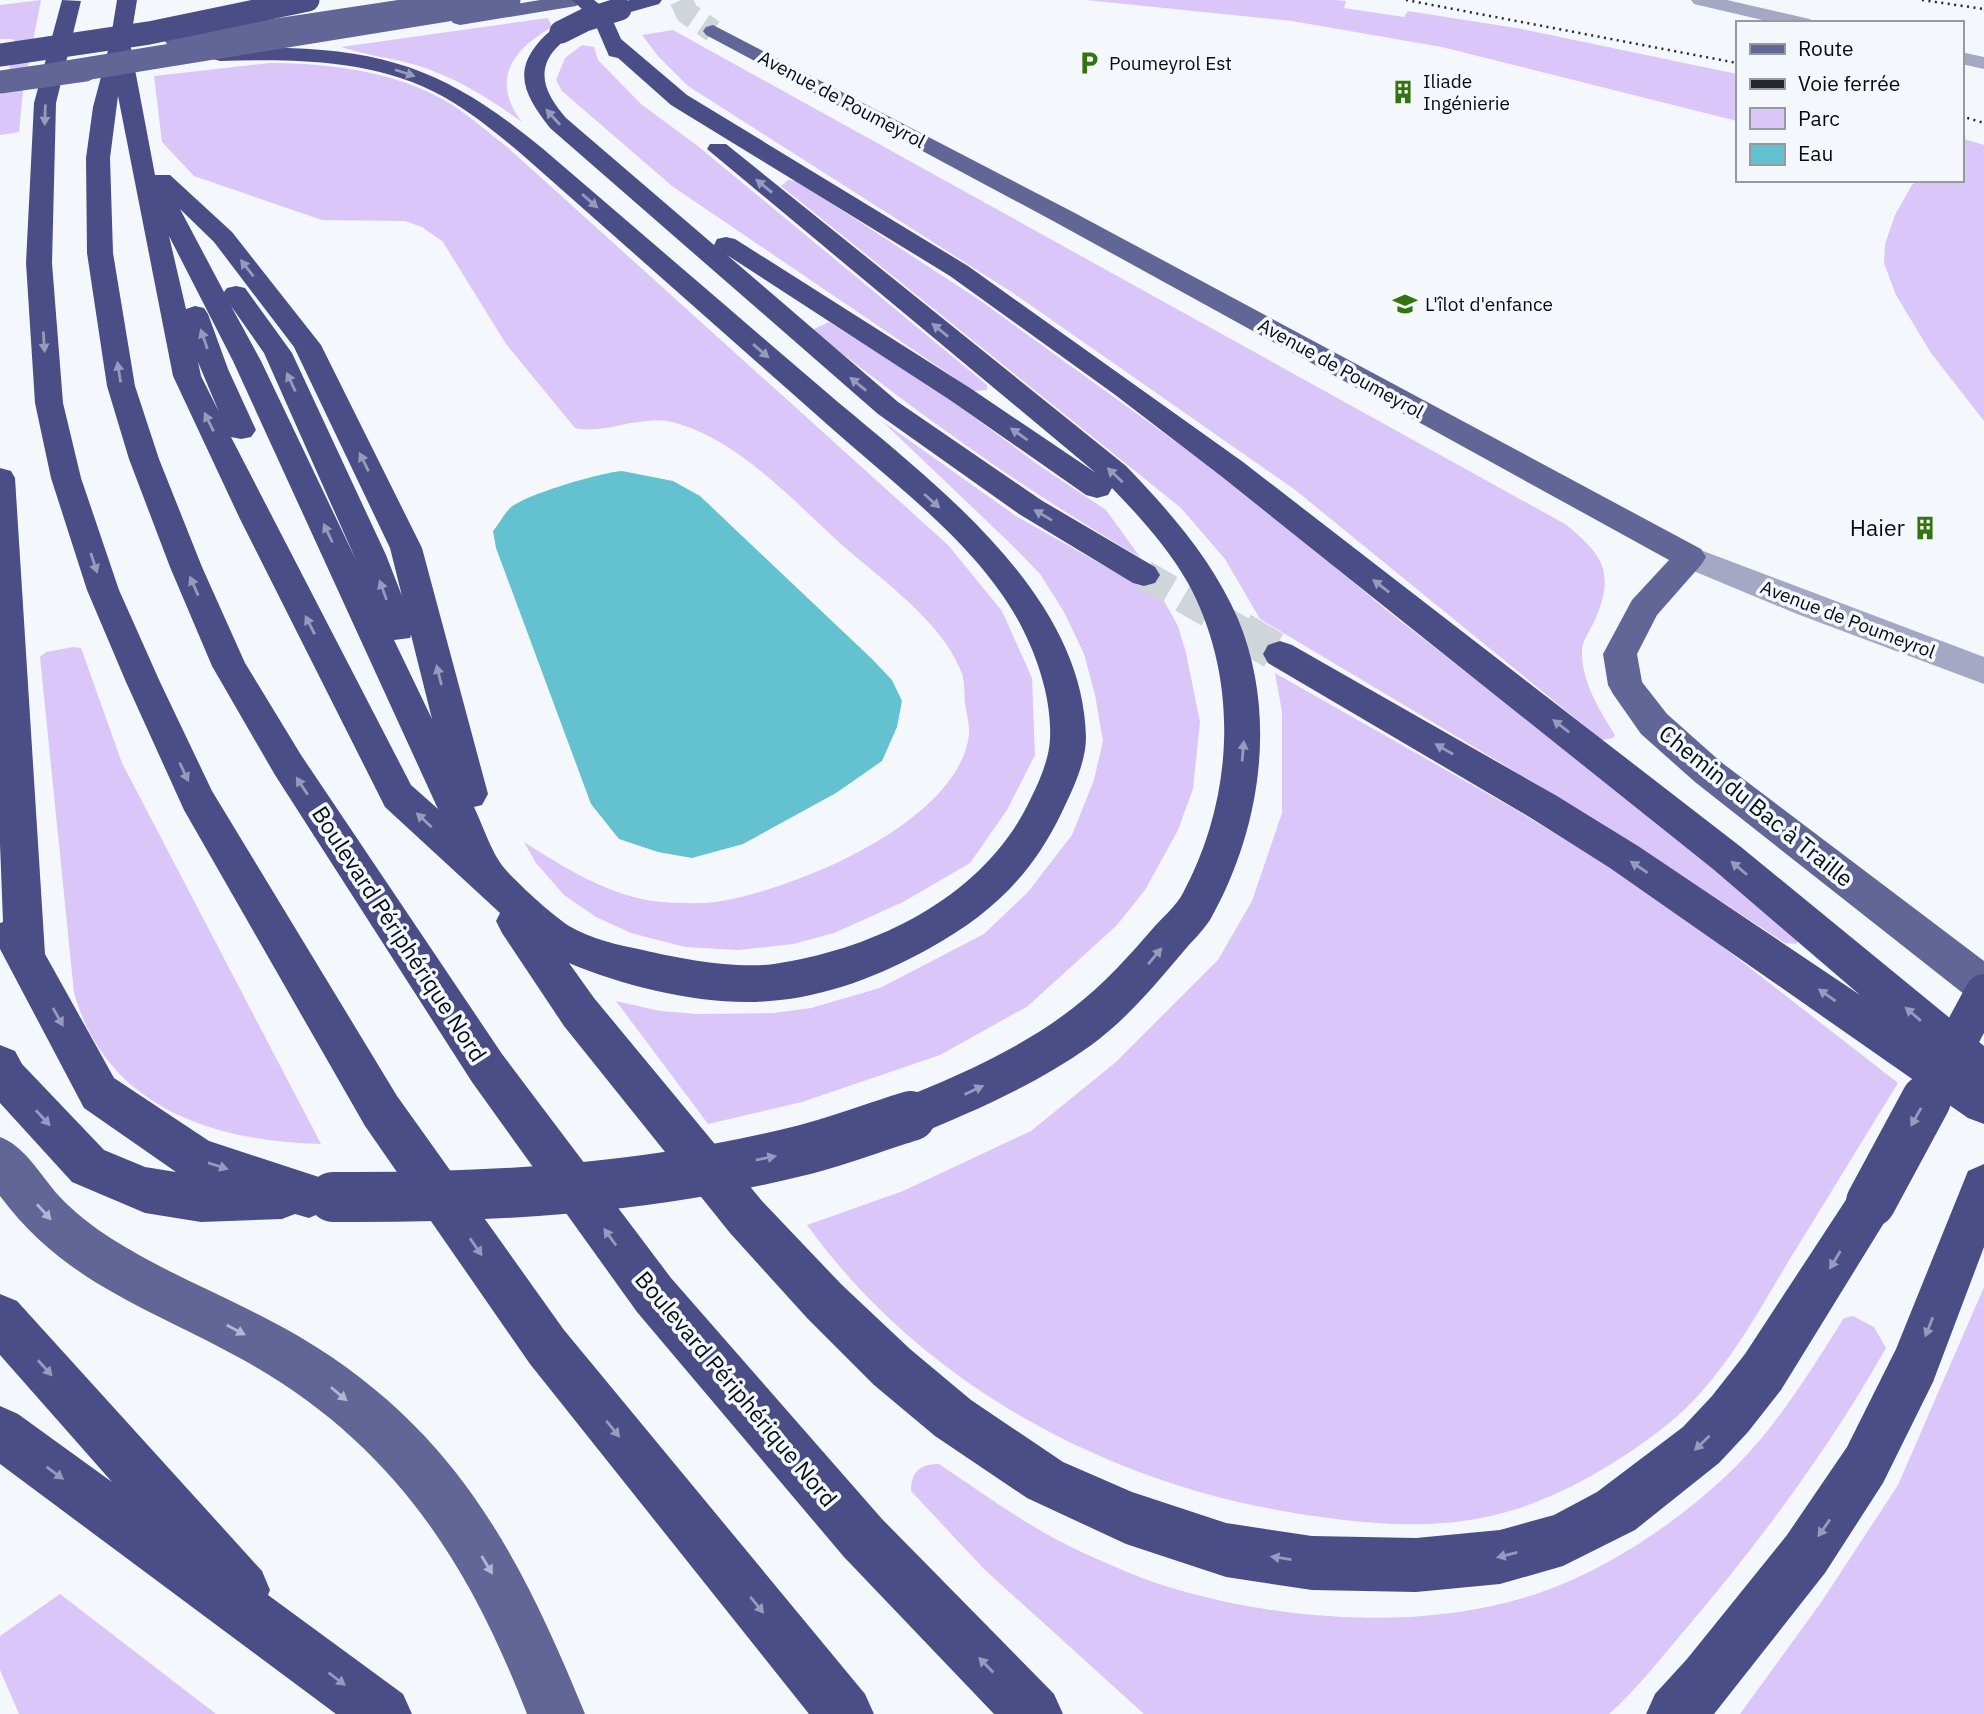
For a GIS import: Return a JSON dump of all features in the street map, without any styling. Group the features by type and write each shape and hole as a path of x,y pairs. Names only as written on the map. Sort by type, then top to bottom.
{"highway":[{"path":"0,55 149,33 308,0"},
{"path":"0,1065 7,1079 88,1166 145,1190 201,1199 321,1196 433,1199 569,1191 695,1173 800,1150 911,1116 970,1093 1022,1066 1078,1030 1145,968 1194,910 1224,845 1240,784 1245,722 1237,672 1224,628 1205,584 1171,536 1115,473 624,75 602,16 582,0"},
{"path":"652,0 585,20 561,32 544,48 531,73 534,91 558,123 888,408 1020,500 1144,575"},
{"path":"71,1 45,103 39,263 48,403 66,478 103,590 143,682 197,799 381,1111 547,1347 845,1714"},
{"path":"123,22 141,160 187,376 256,519 398,796 554,938 606,960 686,979 769,983 829,972 882,954 939,923 988,888 1022,849 1044,811 1060,775 1068,740 1064,698 1053,659 1034,619 1011,582 980,547 936,504 512,134 438,85 390,68 338,57 306,54 220,55"},
{"name":"Boulevard Périphérique Nord","path":"123,22 104,107 98,158 100,253 121,386 148,471 229,666 288,765 487,1068 654,1295 863,1538 1034,1714"},
{"path":"612,42 679,100 959,271 1232,468 1727,858 1984,1073"},
{"path":"141,160 223,237 307,345 406,548 492,884"},
{"path":"141,160 247,361 492,884 579,1012 746,1217 824,1301 892,1367 953,1418 1045,1480 1126,1517 1226,1550 1312,1563 1416,1565 1500,1558 1563,1539 1616,1511 1701,1445 1763,1372 1871,1202 1984,993"},
{"path":"622,178 913,362 1095,486 1144,522 1172,547 1205,584"},
{"path":"0,478 25,957"},
{"path":"1280,654 1624,857 1984,1104"},
{"path":"0,741 25,957"},
{"path":"0,908 99,1093 146,1128 198,1160 321,1196"},
{"path":"1675,1714 1707,1679 1806,1554 1865,1465 1915,1364 1984,1187"},
{"path":"0,1318 294,1647"},
{"path":"0,1432 383,1714"}],"main road":[{"path":"0,65 437,0"},
{"path":"295,23 492,0"},
{"path":"0,82 509,0"},
{"path":"60,73 220,55 576,0"},
{"name":"Avenue de Poumeyrol","path":"713,31 1064,217 1690,557"},
{"name":"Chemin du Bac à Traille","path":"1690,557 1644,608 1620,654 1625,685 1654,724 1708,772 1984,985"},
{"path":"0,1159 61,1230 103,1261 149,1289 229,1326 283,1355 335,1390 397,1445 454,1511 498,1583 556,1714"}],"street":[{"path":"1701,0 1794,21"},
{"path":"1963,58 1984,63"},
{"name":"Avenue de Poumeyrol","path":"1690,557 1809,606 1984,671"}],"green space":[{"path":"41,0 23,91 19,132 0,135 0,95 18,43 12,39 0,39 0,5"},
{"path":"1086,0 1336,0 1346,1 1344,8 1404,17 1408,11 1522,29 1736,74 1736,121 1442,47 1292,21"},
{"path":"548,18 552,27 526,46 510,67 508,93 512,107 522,122 484,97 444,76 416,65 341,47"},
{"path":"673,30 1565,524 1589,545 1602,566 1605,577 1601,604 1583,643 1582,661 1588,684 1615,735 1613,738 1602,740 1294,489 1013,293 688,86 658,56 642,35"},
{"path":"582,45 594,47 598,60 641,104 699,147 987,385 987,390 974,391 672,186 562,91 556,80 565,58"},
{"path":"270,63 317,65 389,77 434,94 461,111 506,146 948,545 1002,611 1032,678 1035,755 1007,810 970,863 903,902 834,933 793,944 738,950 685,947 631,933 596,917 564,895 536,863 524,842 572,871 625,895 662,902 688,903 715,902 748,895 826,868 904,824 936,797 958,767 969,735 962,675 939,634 908,601 744,458 700,432 676,423 651,421 600,429 575,428 506,344 443,242 422,227 405,221 322,220 194,176 162,142 154,76"},
{"path":"1963,139 1984,145 1984,421 1931,353 1896,295 1884,263 1885,244 1895,215 1916,182 1963,182"},
{"path":"788,180 797,181 978,299 1251,496 1385,609 1700,853 1799,940 1796,944 1785,943 1598,821 1260,619 1225,559 1181,508 781,186"},
{"path":"829,322 933,387 1040,466 1106,510 1140,557 1055,505 972,449 812,330"},
{"path":"882,421 1016,516 1163,599 1178,626 1200,722 1193,789 1178,830 1145,890 1117,925 1028,1006 940,1055 802,1102 708,1124 616,1001 660,1011 698,1014 774,1013 811,1008 880,988 984,934 1028,892 1072,835 1094,780 1103,741 1095,695 1084,654 1064,612 1040,574"},
{"path":"81,648 122,763 321,1144 241,1135 204,1125 169,1110 138,1091 111,1065 90,1032 74,993 40,657 46,652"},
{"path":"1275,673 1518,811 1660,898 1898,1083 1749,1327 1704,1389 1668,1424 1608,1466 1541,1500 1495,1515 1430,1524 1365,1522 1321,1517 1246,1504 1173,1484 1102,1457 1034,1424 970,1383 910,1337 855,1284 807,1225 903,1191 1031,1131 1116,1062 1218,960 1252,901 1282,813 1282,712"},
{"path":"1984,1287 1984,1714 1740,1714 1822,1601 1898,1485"},
{"path":"1853,1316 1874,1327 1886,1348 1864,1386 1817,1459 1739,1564 1648,1674 1609,1714 1144,1714 985,1570 911,1491 918,1470 939,1464 1030,1525 1068,1546 1161,1585 1216,1600 1308,1615 1356,1618 1450,1613 1495,1605 1539,1593 1590,1571 1663,1528 1685,1511 1727,1475 1761,1439 1844,1318"},
{"path":"60,1594 216,1714 19,1714 0,1670 0,1636"}],"water":[{"path":"622,471 673,481 700,496 872,659 892,680 902,701 897,727 882,761 836,793 743,844 692,858 658,852 619,839 591,804 496,548 493,531 508,510 519,502 564,485"}],"tunnel":[{"path":"681,0 687,13 713,31"},
{"path":"1144,575 1244,633"},
{"path":"1241,631 1280,654"}],"railway":[{"path":"1406,0 1736,63"},
{"path":"1922,0 1984,9"},
{"path":"1963,117 1984,123"}],"place":[{"name":"Poumeyrol Est","path":"1089,63"},
{"name":"Iliade Ingénierie","path":"1403,92"},
{"name":"L'îlot d'enfance","path":"1405,304"},
{"name":"Haier","path":"1925,528"}]}
